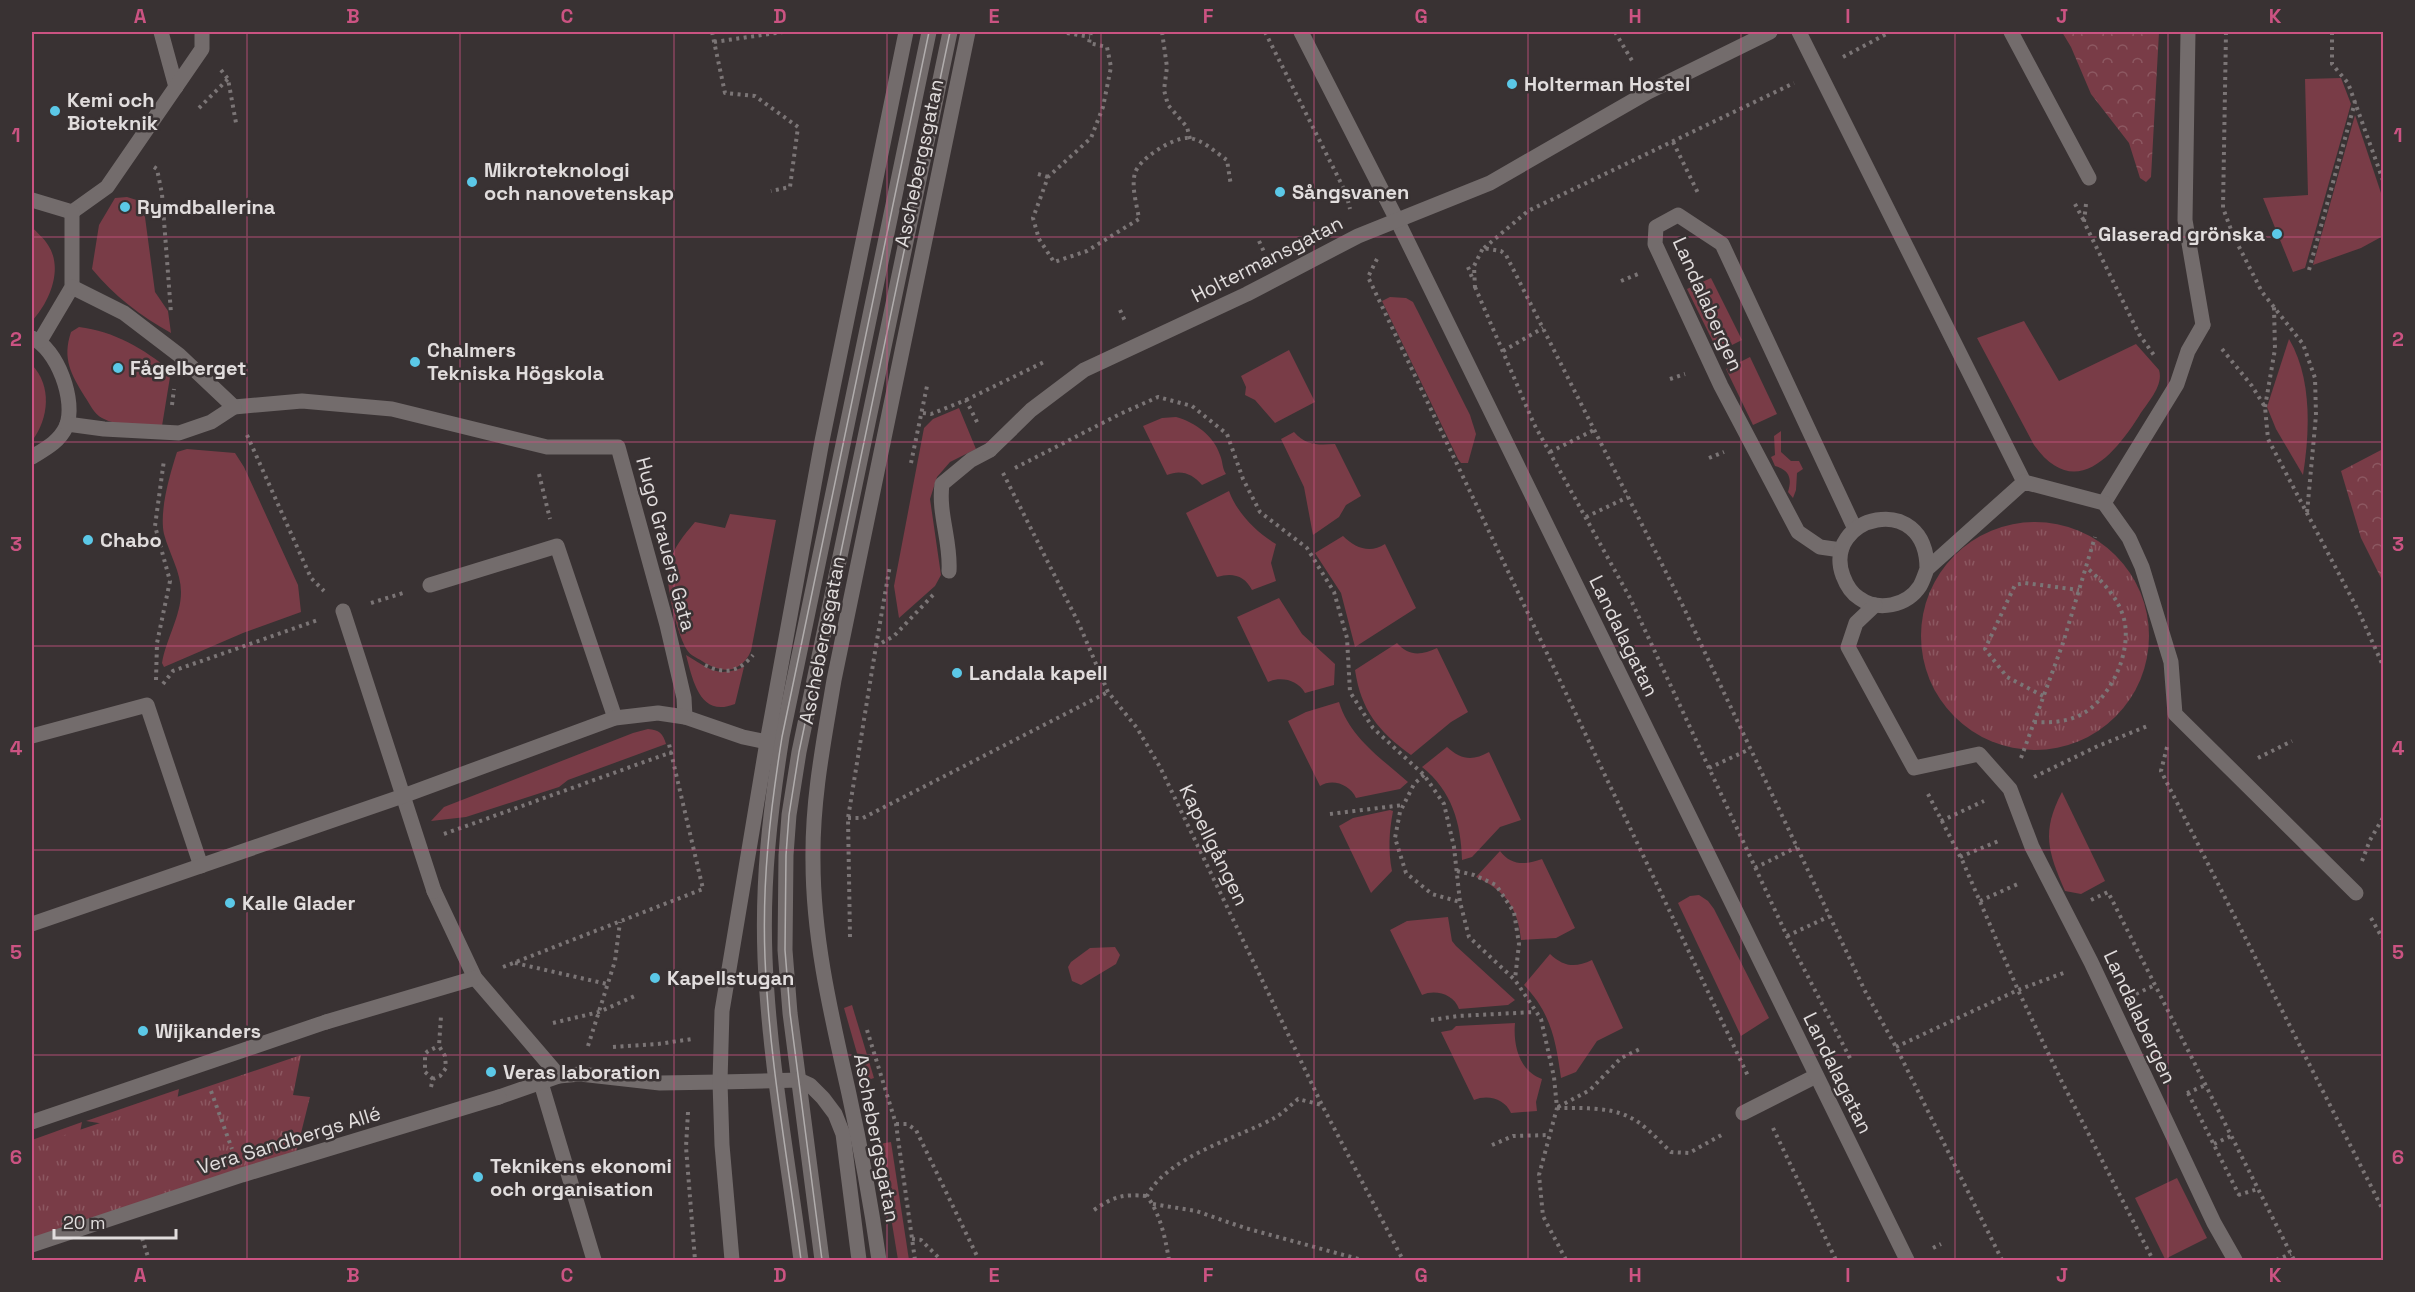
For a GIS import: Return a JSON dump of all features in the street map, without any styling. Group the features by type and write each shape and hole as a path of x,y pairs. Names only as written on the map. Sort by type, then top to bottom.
{"street":[{"path":"160,32 176,87"},
{"path":"72,212 107,187 202,49 202,32"},
{"name":"Aschebergsgatan","path":"732,1260 722,1145 720,1082 722,1011 767,742 824,429 906,32"},
{"path":"801,1260 777,1081 765,959 766,848 782,737 929,32"},
{"path":"822,1260 790,1013 784,889 789,815 799,752 950,32"},
{"name":"Aschebergsgatan","path":"879,1260 858,1141 829,1003 817,928 813,862 814,817 817,782 834,680 968,32"},
{"name":"Landalagatan","path":"1301,32 1397,220 1907,1260"},
{"name":"Holtermansgatan","path":"949,571 950,560 940,501 942,484 971,460 990,450 1030,410 1083,370 1247,294 1358,236 1490,183 1648,92 1770,32"},
{"path":"1800,32 2024,482 2104,503 2129,538 2142,567 2171,662 2175,714 2356,892"},
{"path":"2011,32 2089,178"},
{"path":"2104,503 2176,384 2188,351 2203,325 2185,220 2188,32"},
{"path":"32,200 72,212"},
{"path":"32,457 52,445 67,424 69,401 57,363 36,339 72,287 72,212"},
{"name":"Landalabergen","path":"1841,550 1820,547 1798,532 1721,386 1659,254 1655,244 1656,227 1678,215 1722,244 1855,529"},
{"path":"67,424 104,429 179,433 211,423 234,407 179,355 124,313 72,287"},
{"name":"Hugo Grauers Gata","path":"234,407 302,401 392,409 547,447 618,447 667,625 684,698 685,717"},
{"path":"1927,569 2024,482"},
{"path":"1883,518 1898,520 1911,528 1921,539 1927,554 1927,569 1921,586 1909,598 1887,606 1875,605 1858,598 1846,585 1840,568 1841,550 1855,529 1868,521 1883,518"},
{"path":"430,585 557,546 615,717"},
{"path":"1875,605 1856,623 1848,647 1914,768"},
{"path":"343,611 434,891 475,978 559,1076"},
{"path":"32,736 152,699 201,866"},
{"path":"32,924 403,796 615,717 658,712 685,717 743,737 767,742"},
{"name":"Landalabergen","path":"1914,768 1979,754 2010,789 2025,830 2045,872 2091,962 2214,1223 2235,1260"},
{"path":"32,1122 326,1022 475,978"},
{"name":"Vera Sandbergs Allé","path":"32,1245 242,1175 499,1097 559,1076 580,1074 689,1084 720,1082"},
{"path":"1743,1113 1816,1076"},
{"path":"720,1082 799,1080"},
{"name":"Aschebergsgatan","path":"799,1080 810,1085 824,1098 835,1114 843,1134 860,1260"},
{"path":"541,1083 594,1260"}],"path":[{"path":"712,32 725,93 755,96 798,127 790,187 771,191"},
{"path":"714,42 783,32"},
{"path":"1162,32 1167,67 1164,90 1168,105 1186,127 1190,139"},
{"path":"1265,32 1346,193 1368,277 1836,1260"},
{"path":"1615,32 1634,64"},
{"path":"1475,288 1474,266 1483,248 1528,211 1819,70 1890,32"},
{"path":"2226,32 2223,208 2262,292 2303,344 2315,378 2316,414 2307,513"},
{"path":"2332,32 2332,64 2348,83 2384,183"},
{"path":"1067,33 1090,34 1089,43 1107,47 1111,67 1103,107 1091,138 1048,177 1033,218 1039,239 1054,262 1087,251 1139,219 1134,193 1135,174 1142,160 1165,146 1186,138 1199,141 1227,160 1231,186"},
{"path":"202,49 228,79 236,123"},
{"path":"198,110 228,79"},
{"path":"2309,270 2355,102"},
{"path":"1038,174 1048,177"},
{"path":"2089,178 2084,222 2139,334 2168,377 2176,384"},
{"path":"162,194 168,298"},
{"path":"1368,277 1397,220"},
{"path":"1259,241 1265,254"},
{"path":"1483,248 1501,250 1506,255 1682,604 1866,991 2002,1260"},
{"path":"1087,251 1090,258"},
{"path":"1468,267 1534,424 1630,598 1787,936 1852,1062"},
{"path":"2274,307 2275,349 2265,407 2268,439 2359,612 2384,668"},
{"path":"1120,310 1125,321"},
{"path":"2203,325 2252,386 2265,407"},
{"path":"1503,351 1543,328"},
{"path":"152,699 157,643 170,581 155,526 179,355"},
{"path":"1003,474 1120,414 1158,398 1192,406 1227,434 1243,479 1260,512 1307,548 1334,592 1347,638 1350,692 1373,728 1424,775 1444,804 1454,847 1460,902 1469,937 1515,980 1541,1019 1554,1077 1557,1108 1539,1175 1543,1216 1566,1260"},
{"name":"Kapellgången","path":"923,413 931,414 966,400 1078,624 1108,692 1137,728 1160,767 1322,1105 1402,1260"},
{"path":"234,407 311,578"},
{"path":"1550,452 1594,430"},
{"path":"547,447 539,474 557,546"},
{"path":"1586,517 1628,497"},
{"path":"2010,789 2063,643 2104,503"},
{"path":"2034,722 2055,723 2084,713 2113,682 2121,662 2124,619 2106,584 2086,567"},
{"path":"850,947 848,818 876,646 894,636 944,583 949,571"},
{"path":"2044,696 2007,677 1985,649 2015,585 2025,583 2079,590"},
{"path":"152,699 173,671 343,611 430,585"},
{"path":"704,664 714,669 732,671 746,664 756,651"},
{"path":"848,818 863,818 1108,692"},
{"path":"475,978 704,889 672,752 658,712"},
{"path":"1941,820 2098,746 2175,714"},
{"path":"2175,714 2162,771 2384,1212"},
{"path":"2234,771 2292,741"},
{"path":"1709,768 1750,749"},
{"path":"420,843 672,752"},
{"path":"1914,768 1960,857 2018,990 2153,1260"},
{"path":"1424,775 1414,784 1403,805 1395,838 1406,873 1432,894 1460,902"},
{"path":"1330,814 1403,805"},
{"path":"1960,857 2025,830"},
{"path":"1755,868 1797,847"},
{"path":"1457,871 1474,874 1496,885 1514,912 1519,944 1515,980"},
{"path":"1980,901 2045,872"},
{"path":"2066,913 2108,892 2294,1260"},
{"path":"1787,936 1830,916"},
{"path":"580,1074 615,962 620,922"},
{"path":"1896,1047 2018,990 2091,962"},
{"path":"514,963 607,984"},
{"path":"521,1032 598,1012 637,995"},
{"path":"1431,1020 1458,1016 1536,1012"},
{"path":"866,1026 896,1124 915,1260"},
{"path":"604,1047 695,1039"},
{"path":"439,1046 445,1056 446,1068 440,1076 433,1079 426,1072 425,1054 439,1046"},
{"path":"540,1054 570,1046 596,1047"},
{"path":"1557,1108 1590,1090 1621,1058 1640,1048"},
{"path":"201,1063 242,1175"},
{"path":"689,1084 686,1147 695,1260"},
{"path":"2188,1093 2239,1195"},
{"path":"1147,1196 1151,1189 1171,1170 1209,1147 1278,1116 1298,1099 1322,1105"},
{"path":"1557,1108 1588,1108 1627,1116 1654,1135 1671,1152 1689,1152 1730,1131"},
{"path":"896,1124 907,1124 916,1130 980,1260"},
{"path":"1492,1145 1513,1136 1550,1135"},
{"path":"2214,1143 2231,1136"},
{"path":"1094,1210 1109,1200 1127,1194 1147,1196 1153,1204 1163,1229 1169,1260"},
{"path":"1153,1204 1196,1211 1245,1228 1362,1260"},
{"path":"912,1239 921,1240 941,1260"},
{"path":"2276,1260 2291,1254"}],"green space":[{"path":"2062,32 2159,32 2151,177 2146,182 2140,178 2129,143 2091,94"},
{"path":"2341,78 2351,104 2305,268 2293,272 2263,198 2308,195 2305,79"},
{"path":"2355,115 2383,199 2383,236 2361,248 2313,265"},
{"path":"127,197 143,202 155,292 168,311 171,333 128,305 92,269 99,225 115,198"},
{"path":"32,227 45,240 53,254 55,264 49,295 32,321"},
{"path":"1711,278 1742,340 1718,352 1687,289"},
{"path":"1390,297 1406,298 1413,302 1470,415 1476,434 1468,463 1461,463 1458,459 1382,301"},
{"path":"2024,321 2059,381 2136,344 2159,370 2157,388 2129,431 2105,458 2092,467 2078,471 2064,470 2049,462 2034,445 1977,338"},
{"path":"79,327 104,332 128,342 171,371 162,426 116,423 102,418 94,411 69,366 68,342 71,332"},
{"path":"2289,339 2302,371 2307,405 2307,441 2303,475 2276,429 2267,407"},
{"path":"1289,350 1315,402 1275,423 1255,400 1245,395 1246,387 1241,376"},
{"path":"1750,357 1777,414 1753,425 1726,369"},
{"path":"32,365 43,382 46,402 42,422 32,441"},
{"path":"959,408 976,449 950,462 937,477 930,499 941,575 935,586 899,618 894,586 924,428 933,419"},
{"path":"1176,417 1197,426 1208,436 1217,448 1226,474 1202,485 1195,478 1186,474 1177,472 1167,475 1143,426 1162,418"},
{"path":"1781,431 1781,452 1791,461 1799,461 1803,469 1797,473 1793,498 1788,492 1789,476 1784,470 1775,466 1771,457 1775,455 1774,436"},
{"path":"1294,432 1308,442 1335,444 1361,496 1346,505 1339,517 1313,535 1304,487 1281,439"},
{"path":"187,449 235,453 244,467 298,585 301,612 243,633 164,667 162,663 164,654 179,610 181,592 177,570 164,534 164,504 177,452"},
{"path":"2383,449 2383,582 2361,538 2341,471"},
{"path":"1229,491 1248,522 1276,544 1271,563 1276,581 1252,590 1246,581 1238,576 1217,577 1186,513"},
{"path":"730,514 776,520 751,651 741,664 729,670 709,665 687,650 672,608 668,573 676,547 695,522 725,528"},
{"path":"2035,522 2057,524 2079,531 2098,541 2116,555 2130,573 2140,592 2147,614 2149,636 2147,658 2140,680 2130,699 2116,717 2098,731 2079,741 2057,748 2035,750 2013,748 1991,741 1972,731 1954,717 1940,699 1930,680 1923,658 1921,636 1923,614 1930,592 1940,573 1954,555 1972,541 1991,531 2013,524"},
{"path":"1343,536 1353,544 1368,549 1385,544 1416,608 1355,647 1341,593 1315,553"},
{"path":"1279,598 1302,634 1335,664 1334,685 1305,693 1289,680 1278,679 1268,682 1237,617"},
{"path":"1397,643 1411,653 1426,652 1437,648 1468,712 1451,722 1411,755 1389,737 1373,718 1362,697 1355,670"},
{"path":"686,655 720,672 744,667 735,704 723,707 706,702 695,686"},
{"path":"1339,702 1344,715 1359,737 1377,756 1408,782 1400,789 1356,798 1341,784 1330,783 1320,786 1288,721 1306,712"},
{"path":"648,729 660,733 666,744 568,780 559,787 466,817 431,821 444,807"},
{"path":"1447,747 1457,755 1467,758 1478,757 1489,752 1521,820 1500,827 1472,857 1462,860 1460,833 1448,797 1441,786 1422,767"},
{"path":"2062,792 2105,881 2081,894 2065,891 2051,853 2049,831 2051,819"},
{"path":"1393,811 1390,841 1392,871 1371,893 1339,826 1353,818"},
{"path":"1500,851 1504,856 1519,863 1542,859 1575,928 1556,938 1521,940 1517,918 1508,901 1486,882 1476,877"},
{"path":"1699,895 1714,909 1769,1018 1741,1036 1678,903 1690,896"},
{"path":"1448,917 1452,941 1456,946 1515,1000 1508,1005 1459,1009 1449,996 1444,994 1422,995 1390,930 1407,921"},
{"path":"1115,947 1120,955 1116,964 1081,985 1072,981 1068,967 1071,962 1090,948"},
{"path":"1550,954 1560,962 1570,965 1592,960 1623,1028 1597,1041 1576,1072 1561,1078 1551,1028 1540,1006 1524,985"},
{"path":"852,1005 874,1078 865,1081 844,1008"},
{"path":"1515,1023 1515,1040 1519,1056 1528,1070 1542,1079 1536,1102 1537,1111 1511,1113 1505,1104 1496,1099 1474,1100 1441,1032 1452,1030 1456,1026"},
{"path":"301,1055 293,1095 310,1097 296,1153 32,1242 32,1146"},
{"path":"179,1089 172,1131 167,1134 86,1121"},
{"path":"82,1122 75,1160 32,1152 32,1140"},
{"path":"891,1142 909,1260 898,1260 879,1144"},
{"path":"2177,1178 2207,1238 2165,1259 2135,1198"}],"tram line":[{"path":"801,1260 770,1034 767,996 764,929 771,820 782,737 929,32"},
{"path":"822,1260 790,1013 785,950 786,855 789,815 799,752 950,32"}],"place":[{"name":"Holterman Hostel","path":"1512,84"},
{"name":"Kemi och Bioteknik","path":"55,111"},
{"name":"Mikroteknologi och nanovetenskap","path":"472,182"},
{"name":"Sångsvanen","path":"1280,192"},
{"name":"Rymdballerina","path":"125,207"},
{"name":"Glaserad grönska","path":"2277,234"},
{"name":"Chalmers Tekniska Högskola","path":"415,362"},
{"name":"Fågelberget","path":"118,368"},
{"name":"Chabo","path":"88,540"},
{"name":"Landala kapell","path":"957,673"},
{"name":"Kalle Glader","path":"230,903"},
{"name":"Kapellstugan","path":"655,978"},
{"name":"Wijkanders","path":"143,1031"},
{"name":"Veras laboration","path":"491,1072"},
{"name":"Teknikens ekonomi och organisation","path":"478,1177"}]}
